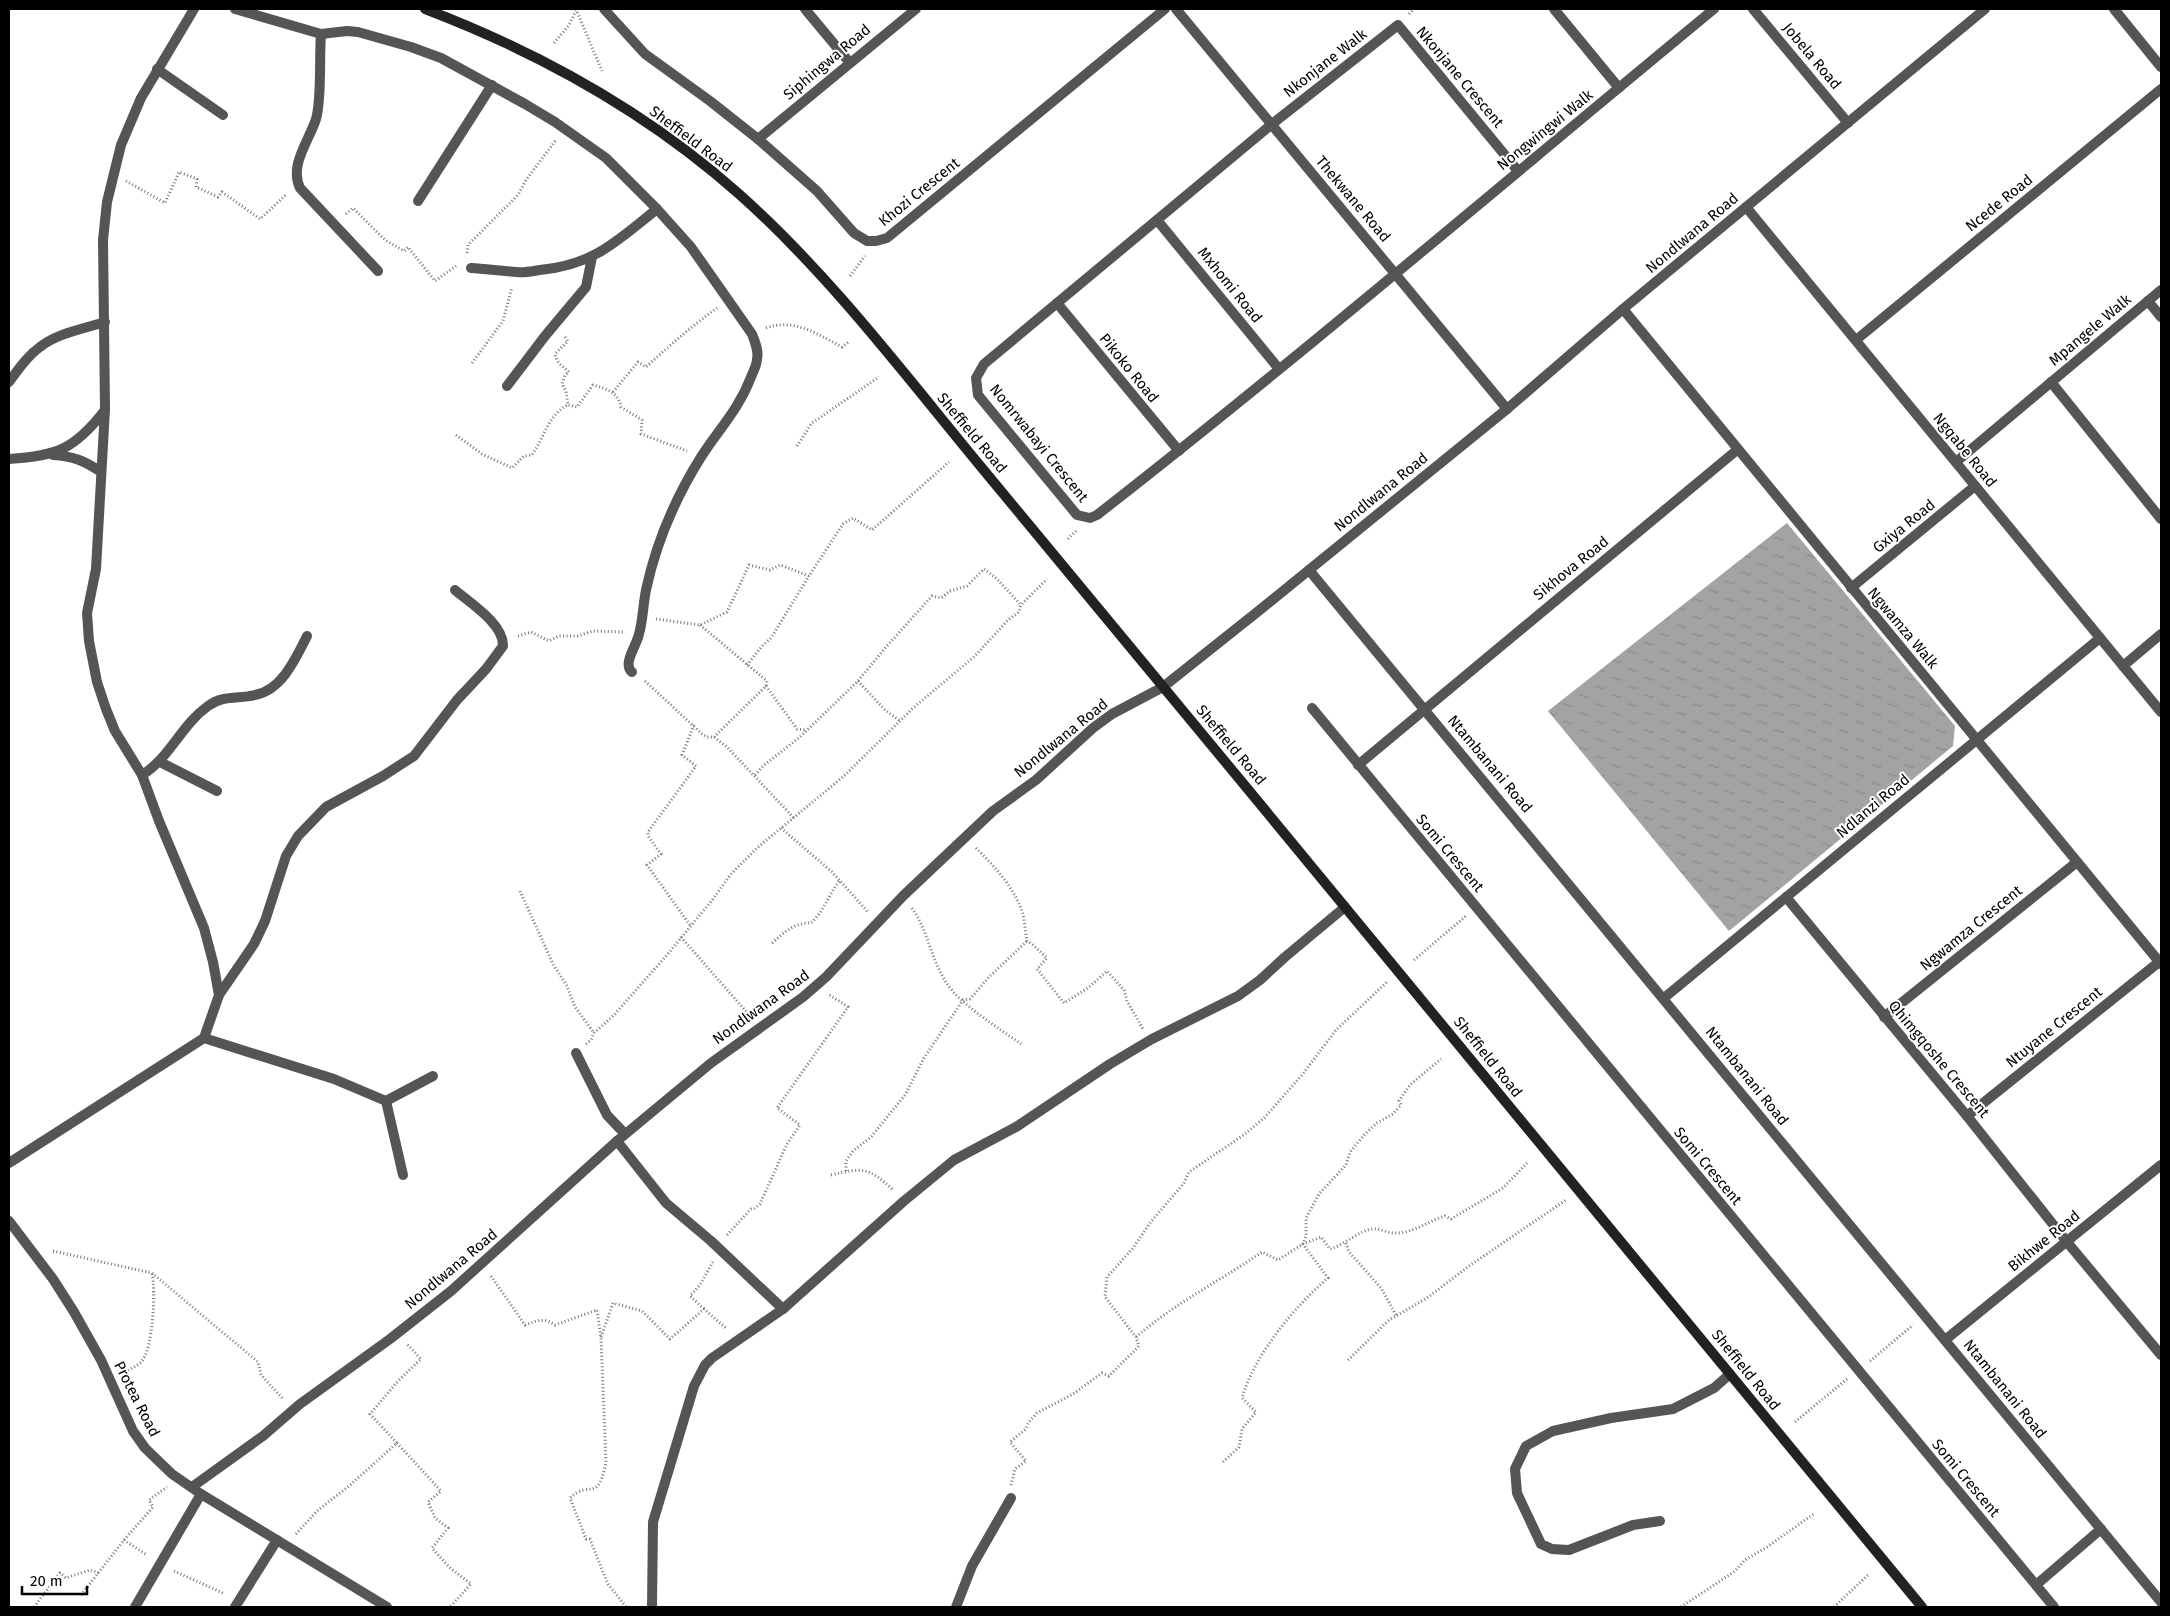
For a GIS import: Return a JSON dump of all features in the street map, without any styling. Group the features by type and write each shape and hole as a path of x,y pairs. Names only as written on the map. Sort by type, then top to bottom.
{"street":[{"path":"194,9 157,68 141,98 121,145 114,171 103,240 105,409 96,569 87,614 89,641 97,682 106,709 115,731 142,775 158,821 204,928 219,995"},
{"path":"236,9 321,34 347,30 411,47 441,58 556,122 606,158 657,209 691,247 752,334 758,359 747,386 728,421 701,456 679,496 662,534 646,590 639,635 628,663 628,669 632,672"},
{"name":"Sheffield Road","path":"425,9 468,25 508,44 591,88 690,154 739,194 821,277 881,346 1922,1607"},
{"name":"Khozi Crescent","path":"604,9 645,54 710,101 758,139 817,191 854,233 867,241 887,238 1165,9"},
{"path":"805,9 850,63"},
{"name":"Siphingwa Road","path":"758,139 916,9"},
{"name":"Thekwane Road","path":"1176,9 1507,409"},
{"path":"1554,9 1618,88"},
{"name":"Nongwingwi Walk","path":"1396,274 1714,9"},
{"name":"Jobela Road","path":"1754,9 1848,123"},
{"name":"Nondlwana Road","path":"192,1487 263,1436 300,1404 396,1334 480,1266 621,1137 711,1063 814,988 846,958 904,895 993,811 1056,764 1093,728 1118,711 1163,687 1309,570 1507,409 1623,309 1985,9"},
{"path":"2114,9 2161,67"},
{"name":"Nkonjane Walk","path":"1272,124 1398,25"},
{"name":"Nkonjane Crescent","path":"1398,25 1518,171"},
{"path":"321,34 316,117 297,167 297,182 334,227 378,272"},
{"path":"157,68 223,115"},
{"path":"418,201 492,86"},
{"name":"Ncede Road","path":"1856,340 2161,89"},
{"name":"Nomrwabayi Crescent","path":"1272,124 984,364 976,378 975,386 978,395 1077,515 1084,517 1097,515 1396,274"},
{"name":"Ngqabe Road","path":"1746,207 2161,712"},
{"path":"471,268 517,272 554,269 592,257 608,249 657,209"},
{"name":"Mxhomi Road","path":"1157,220 1279,369"},
{"path":"507,386 554,325 586,288 592,257"},
{"name":"Mpangele Walk","path":"1956,462 2161,290"},
{"path":"2148,301 2161,316"},
{"name":"Pikoko Road","path":"1057,303 1178,451"},
{"name":"Ngwamza Walk","path":"1623,309 2160,963"},
{"path":"9,382 30,356 40,347 55,338 105,322"},
{"path":"2051,382 2161,518"},
{"path":"49,455 74,442 93,426 105,409"},
{"name":"Sikhova Road","path":"1424,708 1737,450"},
{"path":"9,459 49,455 77,458 89,463 100,472"},
{"name":"Gxiya Road","path":"1851,588 1975,486"},
{"name":"Ntambanani Road","path":"1309,570 2161,1602"},
{"path":"9,1163 204,1038 219,995 254,944 266,921 286,856 298,836 326,806 391,772 414,756 457,700 486,669 503,646 501,632 455,590"},
{"path":"2123,666 2161,634"},
{"path":"142,775 160,762 190,722 208,706 230,697 256,695 268,690 281,680 307,636"},
{"name":"Ndlanzi Road","path":"1664,998 2100,638"},
{"name":"Somi Crescent","path":"1312,708 2054,1607"},
{"path":"1358,765 1424,708"},
{"path":"160,762 217,791"},
{"name":"Ngwamza Crescent","path":"1884,1017 2076,862"},
{"name":"Qhimgqoshe Crescent","path":"1786,897 1968,1116 2067,1242 2161,1355"},
{"path":"652,1607 654,1522 670,1463 700,1374 712,1358 783,1309 904,1201 954,1160 1016,1127 1110,1064 1152,1039 1238,996 1260,980 1345,907"},
{"name":"Ntuyane Crescent","path":"1968,1116 2160,963"},
{"path":"204,1038 334,1079 386,1101"},
{"path":"576,1053 607,1115 666,1202 783,1309"},
{"path":"386,1101 433,1076"},
{"path":"386,1101 403,1175"},
{"name":"Bikhwe Road","path":"1946,1340 2161,1165"},
{"name":"Protea Road","path":"9,1221 13,1232 34,1253 74,1312 111,1381 134,1431 145,1448 156,1460 201,1494 387,1607"},
{"path":"1660,1521 1633,1525 1569,1550 1552,1550 1541,1544 1517,1493 1516,1469 1526,1446 1553,1431 1611,1418 1673,1409 1714,1388 1730,1374"},
{"path":"135,1607 201,1494"},
{"path":"956,1607 972,1566 1011,1498"},
{"path":"2036,1585 2102,1529"},
{"path":"237,1604 277,1540"}],"path":[{"path":"554,43 569,25 576,9"},
{"path":"576,9 602,71"},
{"path":"471,268 467,252 468,245 518,195 526,180 557,138 551,131 556,122"},
{"path":"114,171 130,184 165,203 179,172 197,179 196,187 204,192 218,198 222,192 260,220 283,199 297,182"},
{"path":"334,227 353,208 385,240 404,251 408,247 435,280 460,264 471,268"},
{"path":"850,276 864,259 867,241"},
{"path":"472,363 503,321 517,272"},
{"path":"613,392 638,362 646,367 680,336 687,333 729,300"},
{"path":"554,325 568,341 555,354 562,367 569,372 565,375 562,384 566,391 568,405"},
{"path":"752,334 774,325 802,326 842,347 850,341"},
{"path":"798,446 812,423 880,377"},
{"path":"456,435 482,454 512,468 524,456 532,454 548,425 562,408 568,405 576,407 593,385 613,392 620,400 621,407 642,420 640,434 701,456"},
{"path":"747,664 771,638 842,524 853,518 872,530 949,462"},
{"path":"700,625 727,612 749,565 770,570 780,565 809,576"},
{"path":"755,775 858,682 886,647 932,596 941,598 950,591 967,586 984,569 997,579 1021,605"},
{"path":"576,1053 614,1015 713,899 731,874 757,848 844,776 953,672 975,656 1008,620 1019,612 1021,605 1047,579"},
{"path":"643,618 700,625 767,680 766,686 714,737"},
{"path":"503,640 531,632 549,641 559,636 578,636 593,630 612,630 639,635"},
{"path":"632,672 648,683 705,736 714,737 755,775 794,818"},
{"path":"858,682 885,710 900,721"},
{"path":"766,686 797,729 806,730"},
{"path":"690,925 647,865 662,854 648,836 648,832 696,766 682,755 694,725"},
{"path":"781,828 840,880 870,915 880,922"},
{"path":"965,838 999,872 1009,887 1022,913 1026,942"},
{"path":"772,943 790,927 802,923 811,923 820,915 832,890 840,880"},
{"path":"520,891 553,964 575,1006 594,1033"},
{"path":"904,895 925,930 946,983 963,1000 1020,1044"},
{"path":"1414,960 1476,908"},
{"path":"681,937 698,953 759,1028"},
{"path":"846,1171 846,1161 853,1151 871,1137 905,1095 924,1058 963,1000 970,998 1026,942"},
{"path":"1026,942 1032,944 1047,958 1037,968 1064,1003 1088,988 1107,971 1124,990 1135,1016 1152,1039"},
{"path":"1011,1498 1011,1481 1015,1469 1026,1461 1010,1442 1026,1429 1037,1413 1067,1398 1102,1374 1110,1376 1139,1346 1136,1337 1105,1297 1107,1277 1133,1248 1150,1223 1184,1183 1189,1172 1245,1134 1269,1113 1302,1075 1336,1030 1399,972"},
{"path":"737,1341 722,1324 690,1296 700,1285 720,1251 729,1231 751,1209 760,1204 787,1144 800,1125 777,1108 848,1007 814,988"},
{"path":"1303,1244 1306,1236 1306,1218 1319,1194 1346,1164 1350,1152 1377,1123 1393,1114 1401,1105 1399,1101 1410,1085 1441,1059"},
{"path":"1136,1337 1171,1309 1262,1252 1278,1260 1303,1244 1321,1237 1330,1249 1346,1243 1362,1232 1371,1229 1392,1233 1405,1232 1445,1216 1451,1219 1503,1188 1527,1163"},
{"path":"830,1175 862,1169 874,1174 904,1201"},
{"path":"1348,1360 1389,1320 1427,1298 1488,1252 1580,1192"},
{"path":"1346,1243 1349,1252 1388,1298 1396,1315"},
{"path":"1223,1462 1239,1447 1242,1429 1256,1412 1242,1398 1255,1366 1279,1330 1315,1289 1328,1278 1303,1244"},
{"path":"34,1253 44,1249 152,1272 258,1362 261,1375 285,1401 294,1398 300,1404"},
{"path":"480,1266 487,1270 525,1325 540,1319 550,1321 555,1325 597,1310 601,1338 606,1462 603,1481 594,1489 581,1492 570,1498 586,1539 590,1539 596,1551 608,1584 626,1607"},
{"path":"111,1381 142,1361 151,1340 155,1286 152,1272"},
{"path":"601,1338 613,1303 642,1311 670,1339 704,1309"},
{"path":"396,1334 421,1359 394,1385 370,1414 441,1491 428,1502 435,1518 448,1528 432,1548 449,1567 471,1584 450,1607"},
{"path":"287,1546 303,1524 397,1443"},
{"path":"81,1595 124,1540 153,1507 149,1500 180,1480"},
{"path":"1681,1607 1735,1570 1745,1560 1815,1513"},
{"path":"124,1540 160,1563 237,1604"},
{"path":"34,1607 60,1573 66,1578 90,1570 99,1573"},
{"path":"1834,1607 1868,1575"}],"water":[{"path":"1787,523 1955,726 1953,746 1729,931 1548,711"}]}
